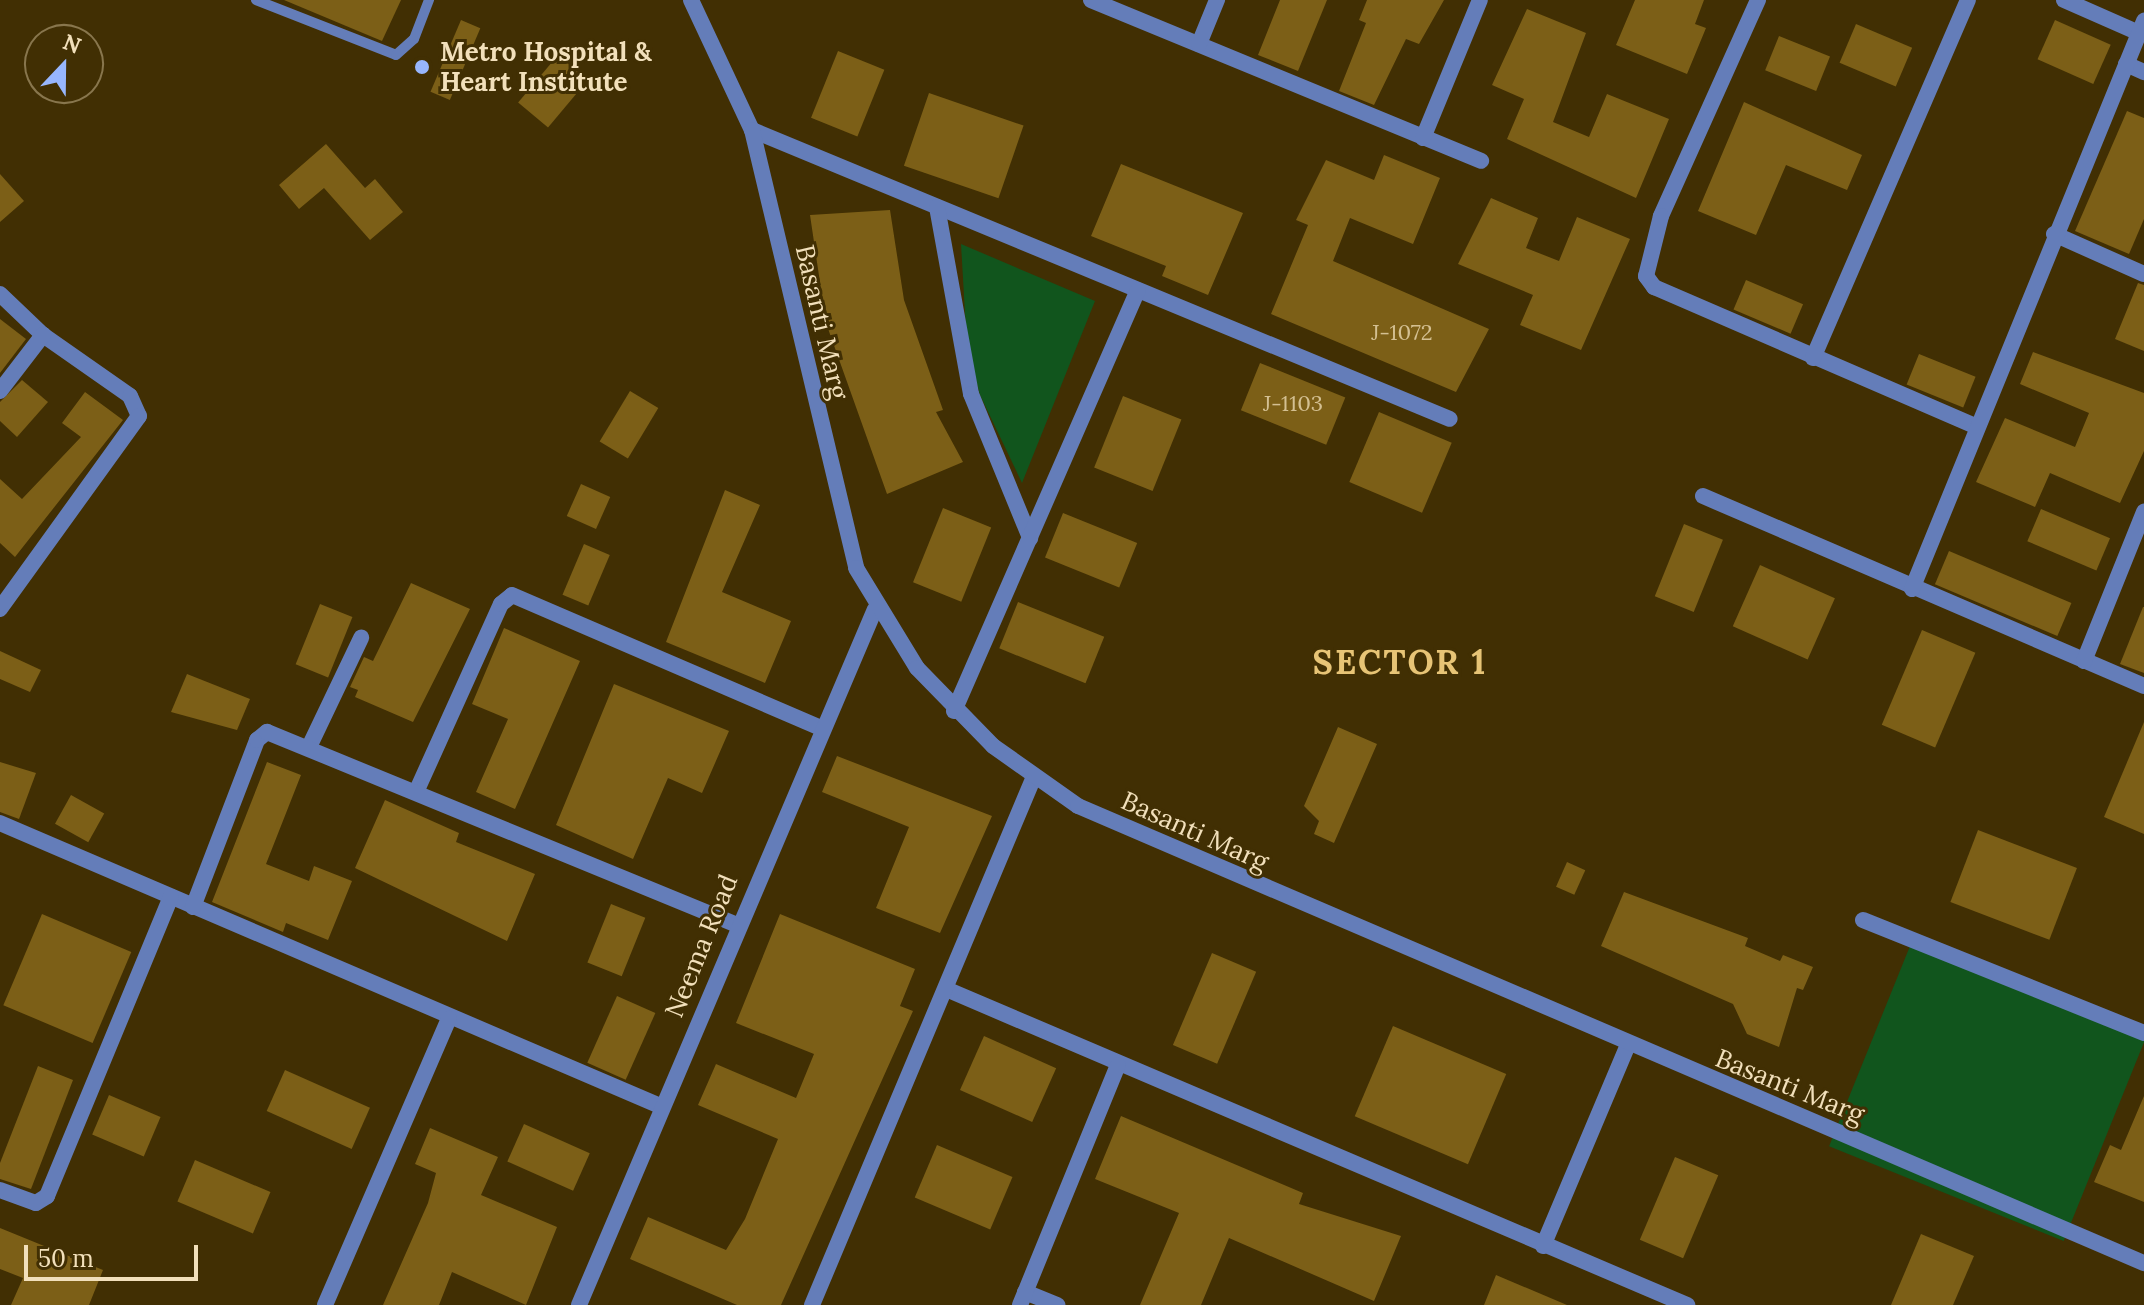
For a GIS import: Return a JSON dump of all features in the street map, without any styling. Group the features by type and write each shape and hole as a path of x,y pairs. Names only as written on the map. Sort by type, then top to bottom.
{"street":[{"name":"Basanti Marg","path":"691,0 752,130 856,568 875,609 954,711 1033,779 1093,812 1628,1045 2144,1263"},
{"path":"1091,0 1481,161"},
{"path":"1199,44 1217,0"},
{"path":"1423,138 1480,0"},
{"path":"1758,0 1661,216 1646,276 1654,287 1977,427"},
{"path":"1813,358 1968,0"},
{"path":"1912,589 2054,234 2141,27 2064,0"},
{"path":"2126,64 2144,72"},
{"path":"752,130 1450,419"},
{"path":"937,207 971,394 1030,538"},
{"path":"2054,234 2144,274"},
{"path":"954,711 1138,290"},
{"path":"0,294 43,335 130,396 139,416 0,609"},
{"path":"0,391 43,335"},
{"path":"1703,496 1912,589 2144,686"},
{"path":"2084,661 2144,512"},
{"path":"417,790 501,604 512,595 819,727"},
{"name":"Neema Road","path":"579,1305 819,727 875,609"},
{"path":"310,745 361,638"},
{"path":"193,907 257,740 275,733 737,925"},
{"path":"812,1305 1033,779"},
{"path":"0,823 449,1019 660,1106"},
{"path":"0,1190 36,1203 47,1196 171,897"},
{"path":"1863,920 2144,1033"},
{"path":"946,989 1118,1065 1687,1305"},
{"path":"325,1305 449,1019"},
{"path":"1543,1246 1628,1045"},
{"path":"1057,1305 1023,1298 1118,1065"}],"lane":[{"path":"256,0 396,55 414,39 429,0"}],"green space":[{"path":"961,244 1095,301 1022,483 980,395 967,347"},
{"path":"1910,946 2144,1041 2064,1241 1829,1146"}],"building":[{"path":"284,0 401,0 382,41"},
{"path":"1280,0 1327,0 1298,71 1258,55"},
{"path":"1367,0 1444,0 1419,44 1406,39 1374,105 1339,91 1366,23 1359,20"},
{"path":"1635,0 1704,0 1695,24 1706,28 1687,74 1616,45"},
{"path":"1527,9 1586,33 1553,122 1589,137 1607,94 1669,119 1636,198 1507,139 1524,99 1492,85"},
{"path":"461,20 480,28 450,100 431,92"},
{"path":"2055,20 2111,45 2093,84 2038,59"},
{"path":"1856,24 1912,48 1896,86 1840,63"},
{"path":"1779,36 1830,57 1816,91 1765,70"},
{"path":"838,51 884,70 857,136 811,118"},
{"path":"558,55 588,80 548,128 518,102"},
{"path":"929,93 1024,126 998,198 904,166"},
{"path":"1744,102 1862,155 1847,190 1786,165 1756,235 1698,211"},
{"path":"2127,111 2144,118 2144,219 2129,254 2075,231"},
{"path":"326,144 365,188 375,179 403,212 370,240 324,188 299,209 279,185"},
{"path":"1384,155 1440,178 1413,244 1350,218 1333,261 1489,329 1456,392 1271,314 1308,225 1296,220 1326,160 1374,180"},
{"path":"1121,164 1243,213 1208,295 1162,276 1166,266 1091,236"},
{"path":"0,174 24,201 0,222"},
{"path":"1491,198 1538,218 1526,248 1559,261 1577,217 1630,239 1581,350 1520,325 1533,295 1458,264"},
{"path":"890,210 904,300 943,410 936,412 963,462 887,494 826,323 810,215"},
{"path":"1746,280 1803,304 1791,334 1733,309"},
{"path":"2138,283 2144,285 2144,351 2115,339"},
{"path":"0,319 26,339 0,373"},
{"path":"2033,352 2144,393 2144,451 2120,503 2050,473 2035,507 1976,482 2005,418 2075,447 2089,413 2020,384"},
{"path":"1919,354 1976,377 1963,407 1907,385"},
{"path":"1260,363 1345,397 1326,445 1241,410"},
{"path":"22,380 48,402 17,437 0,421 0,402"},
{"path":"630,391 658,408 628,459 600,442"},
{"path":"85,392 123,420 15,557 0,543 0,479 22,499 81,437 62,423"},
{"path":"1123,396 1181,420 1153,491 1094,467"},
{"path":"1379,412 1452,443 1422,513 1349,482"},
{"path":"581,484 610,497 596,529 567,516"},
{"path":"725,490 760,505 722,592 791,621 765,683 666,642"},
{"path":"943,508 991,527 961,602 913,582"},
{"path":"2041,509 2110,538 2096,571 2027,541"},
{"path":"1063,513 1137,543 1119,587 1045,558"},
{"path":"1684,524 1723,540 1694,612 1655,596"},
{"path":"584,544 610,555 588,606 563,595"},
{"path":"1949,551 2071,603 2057,636 1935,584"},
{"path":"1760,565 1835,598 1808,660 1733,626"},
{"path":"411,583 470,609 413,722 355,697 358,690 350,687 364,657 373,661"},
{"path":"1018,602 1104,637 1085,683 999,648"},
{"path":"320,604 352,617 328,677 296,664"},
{"path":"2144,607 2144,673 2120,664"},
{"path":"504,628 580,661 515,809 476,792 508,719 472,704"},
{"path":"1922,630 1975,653 1935,747 1882,725"},
{"path":"0,651 41,670 30,692 0,679"},
{"path":"187,674 250,699 237,730 171,712"},
{"path":"614,684 729,731 702,793 668,778 633,859 556,825"},
{"path":"2144,722 2144,834 2104,817"},
{"path":"1338,727 1377,744 1334,843 1314,834 1319,821 1304,806"},
{"path":"837,756 992,816 940,933 876,908 909,827 822,792"},
{"path":"0,762 36,773 19,819 0,812"},
{"path":"267,762 301,775 266,864 309,881 314,866 352,881 328,940 286,923 283,932 212,902"},
{"path":"71,795 104,813 88,842 55,824"},
{"path":"385,800 459,833 456,842 535,874 507,941 355,868"},
{"path":"1978,830 2077,868 2049,940 1950,902"},
{"path":"1567,862 1585,870 1574,895 1556,887"},
{"path":"1624,892 1748,938 1745,946 1780,961 1783,955 1813,967 1803,990 1797,988 1779,1047 1747,1034 1733,1004 1601,946"},
{"path":"611,904 645,918 622,976 587,962"},
{"path":"42,914 131,952 93,1043 3,1005"},
{"path":"780,914 915,969 900,1006 913,1011 781,1305 737,1305 630,1259 648,1217 726,1250 745,1219 778,1139 698,1105 716,1064 796,1098 814,1054 736,1023"},
{"path":"1212,953 1256,972 1217,1064 1173,1045"},
{"path":"617,996 655,1013 626,1080 587,1063"},
{"path":"1393,1026 1506,1074 1468,1164 1355,1116"},
{"path":"984,1036 1056,1068 1032,1122 960,1090"},
{"path":"38,1066 73,1080 31,1189 0,1179 0,1163"},
{"path":"285,1070 370,1108 352,1149 267,1111"},
{"path":"109,1095 161,1117 144,1156 92,1135"},
{"path":"2144,1096 2144,1202 2094,1182 2110,1145 2121,1150"},
{"path":"1121,1116 1303,1193 1299,1204 1401,1236 1374,1301 1229,1238 1201,1305 1140,1305 1179,1213 1095,1179"},
{"path":"524,1124 590,1153 573,1191 507,1161"},
{"path":"430,1128 498,1157 481,1195 557,1227 526,1305 452,1272 439,1305 383,1305 428,1203 436,1173 415,1164"},
{"path":"937,1145 1012,1177 990,1230 915,1197"},
{"path":"1675,1157 1718,1175 1683,1258 1640,1240"},
{"path":"195,1160 270,1192 253,1233 177,1201"},
{"path":"0,1228 103,1270 89,1305 11,1305 23,1278 0,1269"},
{"path":"1921,1234 1974,1256 1953,1305 1891,1305"},
{"path":"1496,1275 1567,1305 1484,1305"}],"place":[{"name":"Metro Hospital & Heart Institute","path":"422,67"}],"district":[{"name":"SECTOR 1","path":"1400,662"}]}
